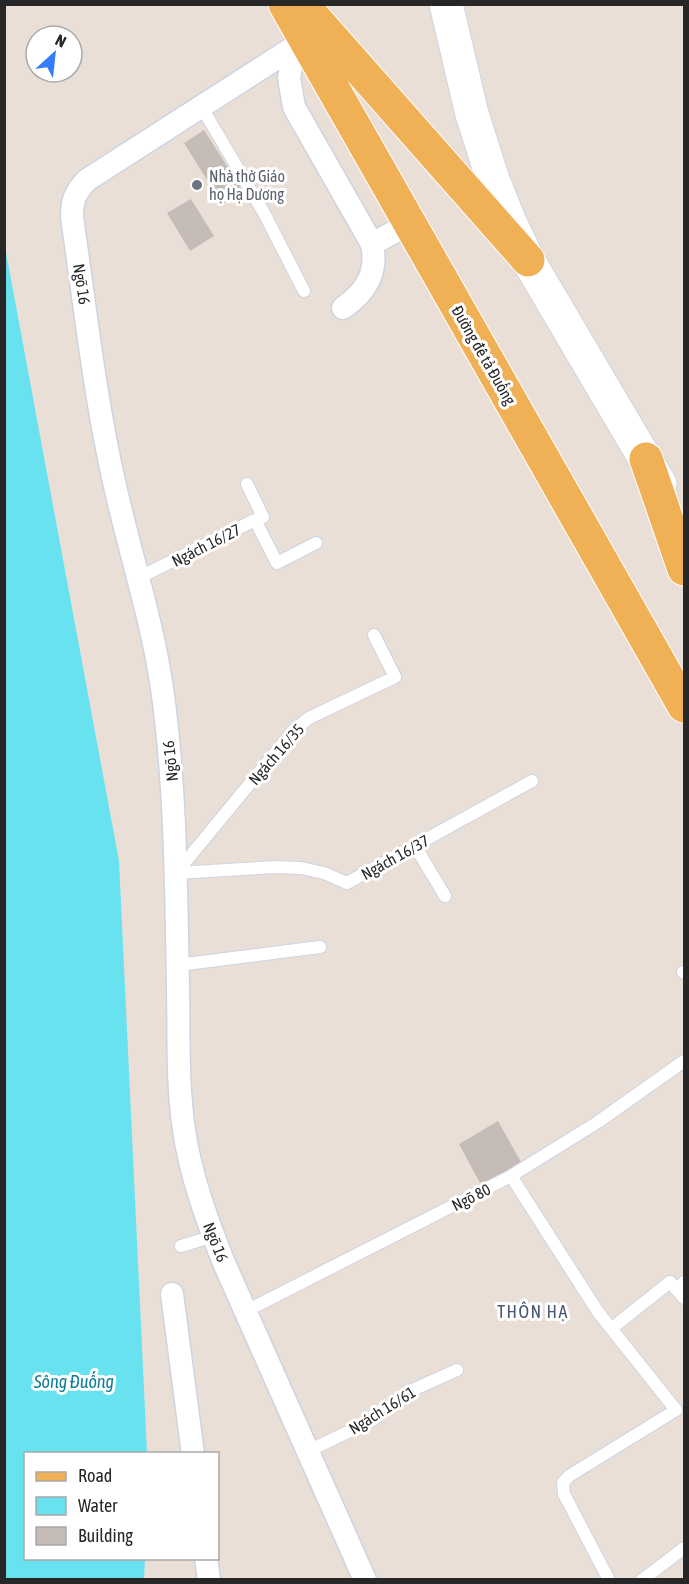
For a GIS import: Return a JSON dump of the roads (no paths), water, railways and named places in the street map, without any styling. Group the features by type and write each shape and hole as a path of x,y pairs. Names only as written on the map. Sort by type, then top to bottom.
{"main road":[{"name":"Đường đê tả Đuống","path":"285,4 300,43 409,224 684,706"},
{"path":"302,4 528,260"},
{"path":"646,459 684,569"}],"street":[{"path":"446,4 472,114 508,220 528,260 684,526"},
{"name":"Ngõ 16","path":"300,43 87,180 76,190 72,203 72,217 107,447 162,687 172,784 180,1086 184,1130 192,1172 214,1236 365,1580"},
{"path":"300,43 289,78 294,107 372,244 375,256 370,280 363,291 343,308"},
{"path":"372,244 409,224"},
{"path":"172,1294 193,1452"},
{"path":"206,1560 209,1580"}],"lane":[{"path":"201,106 264,213 304,291"},
{"path":"247,484 263,517 255,520"},
{"name":"Ngách 16/27","path":"138,579 255,520 277,563 316,543"},
{"name":"Ngách 16/35","path":"176,873 294,730 309,718 395,677 375,635"},
{"name":"Ngách 16/37","path":"176,873 276,867 301,868 324,873 347,883 532,780"},
{"path":"415,846 445,896"},
{"path":"178,965 320,947"},
{"name":"Ngõ 80","path":"246,1311 511,1176 598,1122 684,1061"},
{"path":"511,1176 598,1312 680,1406 569,1476 563,1483 564,1494 609,1580"},
{"path":"181,1245 214,1236"},
{"path":"612,1329 670,1282 682,1290"},
{"name":"Ngách 16/61","path":"308,1451 371,1421 410,1391 457,1371"},
{"path":"642,1580 684,1548"}],"water":[{"name":"Sông Đuống","path":"5,247 119,861 147,1452 24,1452 24,1560 145,1560 144,1579 5,1579"}],"place":[{"name":"Nhà thờ Giáo họ Hạ Dương","path":"197,185"}],"district":[{"name":"THÔN HẠ","path":"533,1312"}]}
